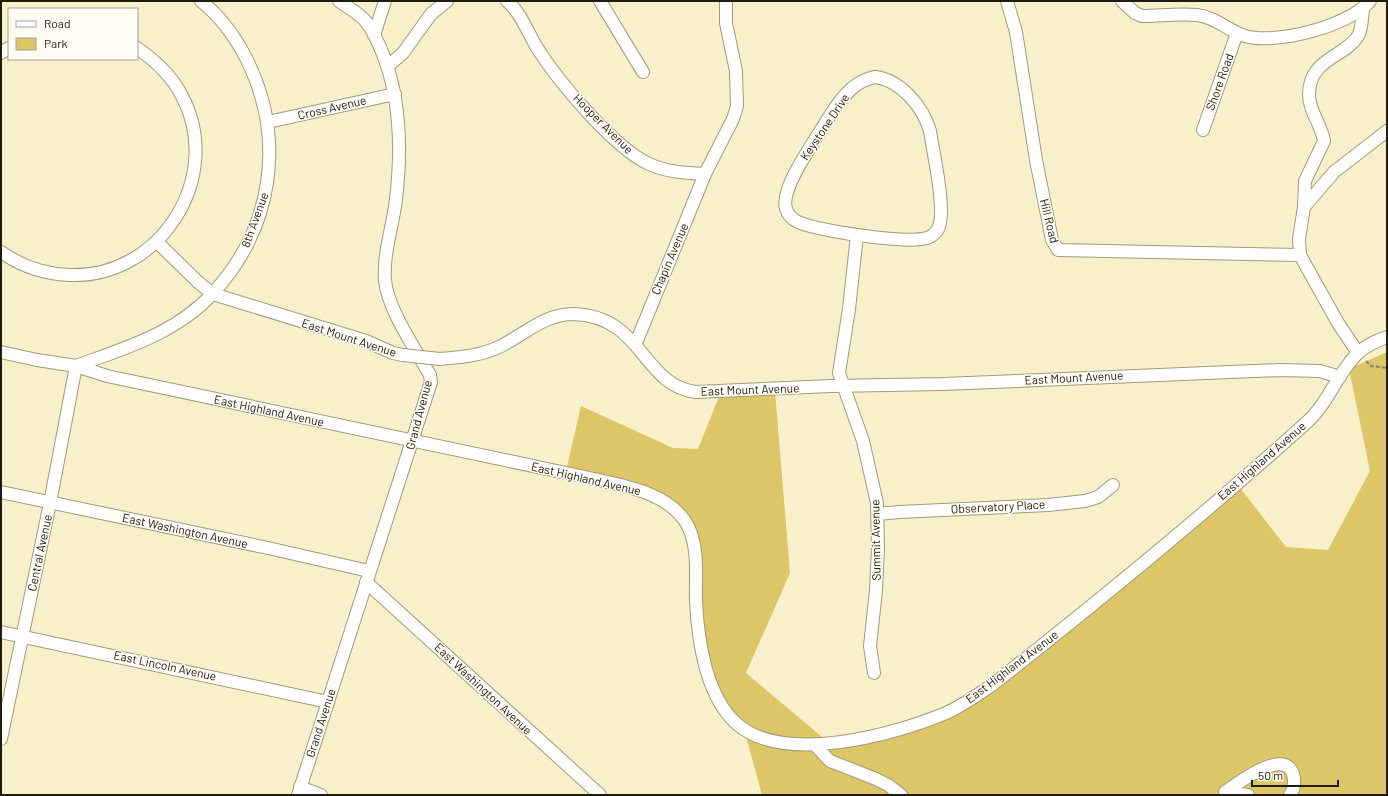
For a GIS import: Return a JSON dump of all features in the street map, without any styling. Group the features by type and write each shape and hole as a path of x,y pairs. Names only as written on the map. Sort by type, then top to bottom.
{"street":[{"name":"8th Avenue","path":"76,366 152,337 176,323 213,294 238,261 247,245 263,204 268,177 270,151 268,122 254,73 228,29 201,1"},
{"name":"Grand Avenue","path":"299,791 413,442 431,382 430,375 391,304 385,279 386,256 396,200 399,166 399,130 395,94 388,66 368,23 357,13 339,1"},
{"path":"374,35 385,1"},
{"path":"388,66 403,53 431,14 447,1"},
{"name":"Hooper Avenue","path":"507,1 517,12 537,47 556,74 596,120 629,152 648,164 666,171 705,174"},
{"path":"600,1 643,72"},
{"path":"705,174 733,119 737,106 736,71 726,22 726,1"},
{"name":"Hill Road","path":"1007,1 1016,32 1036,160 1052,240 1058,250 1300,255"},
{"path":"1122,1 1135,13 1142,16 1198,15 1220,22 1238,33 1253,38 1281,37 1339,23 1366,5"},
{"path":"1358,353 1338,323 1300,255 1299,239 1304,207 1305,182 1324,141 1310,100 1313,78 1323,64 1352,43 1358,35 1366,5"},
{"name":"Shore Road","path":"1203,130 1238,33"},
{"path":"1,252 24,265 41,271 76,275 94,274 117,267 143,254 157,242 176,220 187,199 196,165 196,147 190,112 182,96 162,68 138,49"},
{"name":"Keystone Drive","path":"883,78 890,81 905,93 926,118 930,131 941,206 941,223 934,235 927,238 911,239 857,235 791,218 785,208 786,196 795,172 822,128 848,92 853,86 867,79 883,78"},
{"name":"Cross Avenue","path":"268,122 395,94"},
{"path":"1304,207 1334,172 1387,131"},
{"name":"Chapin Avenue","path":"636,343 705,174"},
{"path":"842,387 839,373 849,309 857,235"},
{"name":"East Mount Avenue","path":"157,242 193,278 213,294 366,341 393,353 403,355 440,359 471,356 486,352 499,346 542,321 564,315 602,318 619,328 636,343 670,383 688,391 943,384 1280,370 1320,371 1340,377"},
{"name":"East Highland Avenue","path":"1,352 37,360 76,366 107,376 413,442 585,477 634,489 667,504 684,521 691,535 696,557 698,635 706,669 721,705 736,724 755,736 781,744 814,745 882,734 946,713 967,702 992,684 1170,541 1282,445 1318,411 1358,353 1367,346 1387,337"},
{"name":"Central Avenue","path":"1,739 50,503 76,366"},
{"name":"Summit Avenue","path":"842,387 848,398 867,455 878,514 876,590 870,646 874,673"},
{"name":"Observatory Place","path":"878,514 1048,505 1085,501 1098,497 1113,485"},
{"name":"East Washington Avenue","path":"1,492 268,548 368,577 600,795"},
{"name":"East Lincoln Avenue","path":"1,632 328,702"},
{"path":"814,745 827,759 882,782 901,795"},
{"path":"1222,793 1266,767 1281,764 1288,767 1292,771 1294,785 1290,795"},
{"path":"299,791 321,795"},
{"path":"1222,793 1248,795"}],"path":[{"path":"1358,353 1371,366 1387,368"}],"green space":[{"path":"1387,352 1387,795 762,795 744,729 707,670 685,525 648,491 566,471 581,406 673,448 698,449 720,394 775,391 790,573 746,673 834,747 962,704 1237,484 1286,547 1328,550 1370,471 1349,369"}]}
